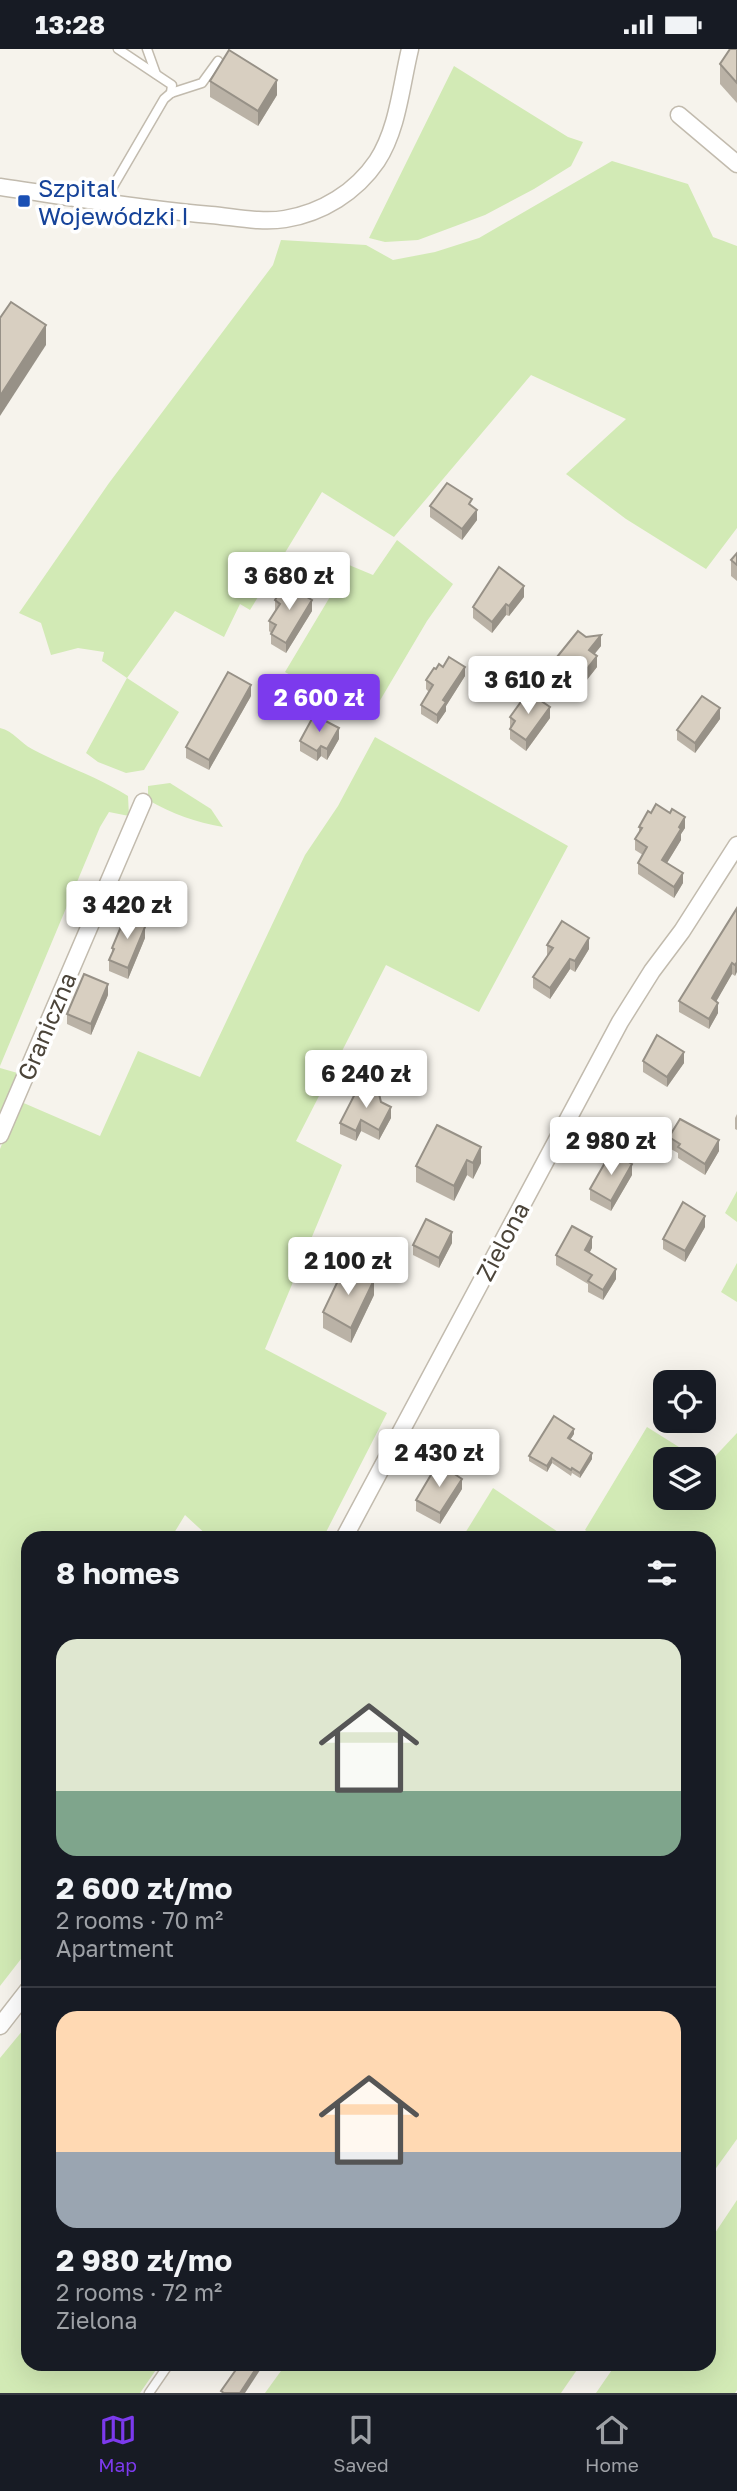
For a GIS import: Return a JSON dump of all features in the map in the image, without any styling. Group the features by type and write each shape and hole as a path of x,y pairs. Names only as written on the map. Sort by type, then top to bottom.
{"street":[{"path":"0,187 152,210 262,219 283,220 312,212 349,193 377,160 393,127 410,49"},
{"path":"679,115 737,164"},
{"name":"Graniczna","path":"0,1135 143,802"},
{"name":"Zielona","path":"348,1531 620,1022 737,845"},
{"path":"0,2026 21,1999"}],"lane":[{"path":"118,49 172,85 171,93"},
{"path":"147,49 156,74"},
{"path":"104,202 164,99 171,93 201,83 218,61"},
{"path":"149,2393 164,2371"}],"green space":[{"path":"454,66 568,137 583,142 571,166 485,215 418,240 385,242 369,238"},
{"path":"612,161 688,184 713,237 737,246 737,528 706,569 626,519 566,474 626,419 531,375 394,537 322,492 250,610 240,604 224,637 175,611 127,678 102,661 104,652 78,648 51,655 41,623 19,613 109,483 273,265 281,240 366,245 393,260 435,252 479,238"},
{"path":"397,540 453,584 427,621 369,719 285,672 349,565 373,575"},
{"path":"127,678 179,712 144,770 126,773 98,762 86,753"},
{"path":"0,728 32,749 128,796 129,816 109,812 100,827 0,1066"},
{"path":"375,737 568,846 479,1012 386,965 296,1141 342,1165 265,1349 387,1413 327,1531 202,1531 185,1515 175,1531 21,1531 21,1959 0,1986 0,1149 19,1101 100,1136 138,1051 200,1077 305,855 338,806"},
{"path":"170,783 211,809 223,827 184,817 148,800 148,786"},
{"path":"0,1068 21,1074 11,1098 6,1101 0,1114"},
{"path":"737,1191 737,1222 725,1213"},
{"path":"737,1263 737,1302 721,1292"},
{"path":"647,1427 679,1447 653,1447 653,1510 716,1510 716,1455 737,1433 737,2139 716,2168 716,1531 586,1531"},
{"path":"493,1488 557,1531 466,1531"},
{"path":"21,2032 21,2371 155,2371 140,2393 0,2393 0,2058"},
{"path":"737,2200 735,2393 596,2393 611,2371 716,2371 716,2232"},
{"path":"281,2371 576,2371 561,2393 265,2393"}],"building":[{"path":"730,49 737,49 737,83 720,64"},
{"path":"229,50 277,80 258,111 210,81"},
{"path":"11,302 46,325 0,396 0,318"},
{"path":"447,483 472,499 469,504 477,510 462,529 430,506"},
{"path":"737,553 737,565 731,560"},
{"path":"499,567 524,586 492,622 473,607"},
{"path":"285,584 312,600 286,643 271,634 276,625 269,621 280,604 275,600"},
{"path":"578,631 586,637 601,635 589,650 597,656 571,683 552,667"},
{"path":"449,657 465,667 443,700 446,702 437,715 421,705 433,685 426,680 439,664 443,667"},
{"path":"228,672 251,685 209,760 186,747"},
{"path":"528,692 550,707 526,740 510,729 515,721 510,717"},
{"path":"702,696 720,708 695,743 677,730"},
{"path":"314,715 339,728 327,749 321,746 317,751 300,741"},
{"path":"656,804 670,813 672,809 685,817 679,827 681,829 662,860 683,873 674,887 638,863 647,847 635,839 648,811 651,813"},
{"path":"737,908 737,962 735,965 732,963 712,998 718,1003 709,1019 679,1001"},
{"path":"134,916 141,919 145,927 128,968 109,960 125,917"},
{"path":"562,921 589,938 575,961 570,959 550,988 533,977 553,948 547,945"},
{"path":"84,974 108,984 91,1024 67,1014"},
{"path":"657,1035 684,1052 667,1077 643,1061"},
{"path":"360,1084 379,1094 381,1102 391,1107 379,1130 361,1120 356,1131 340,1123"},
{"path":"680,1119 719,1140 705,1164 678,1147 680,1144 669,1137"},
{"path":"437,1125 481,1147 473,1163 467,1160 454,1186 416,1166"},
{"path":"611,1152 632,1164 611,1201 590,1189"},
{"path":"683,1202 705,1216 685,1251 663,1239"},
{"path":"426,1219 452,1232 439,1258 413,1245"},
{"path":"572,1226 592,1237 585,1250 616,1269 603,1290 588,1281 592,1275 556,1255"},
{"path":"345,1266 374,1280 351,1328 323,1312"},
{"path":"554,1416 574,1429 568,1438 592,1453 580,1473 552,1458 547,1466 529,1456"},
{"path":"438,1463 462,1479 440,1513 416,1500"},
{"path":"235,2371 254,2371 240,2393 221,2391"}],"place":[{"name":"Szpital Wojewódzki I","path":"24,201"}]}
